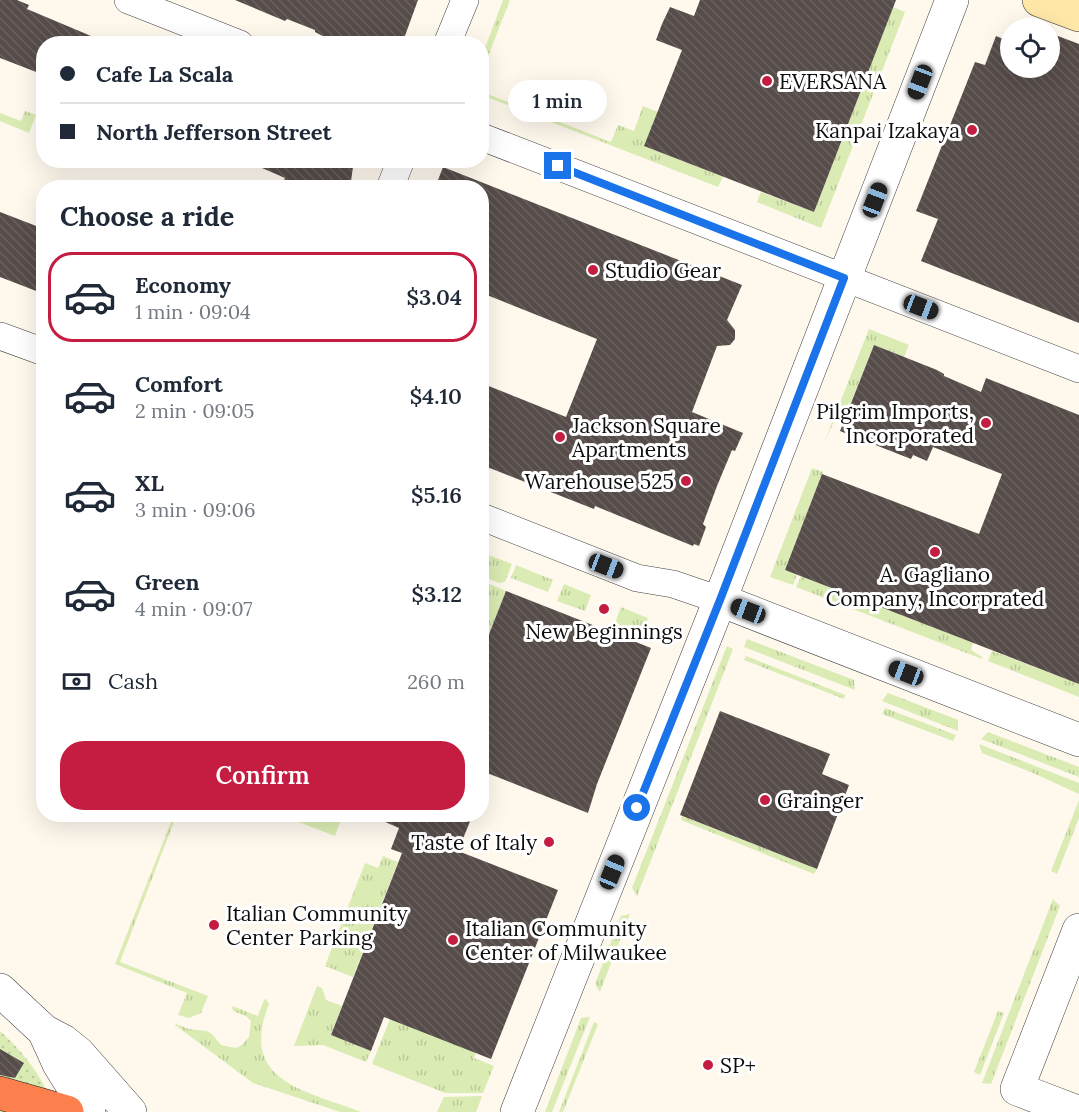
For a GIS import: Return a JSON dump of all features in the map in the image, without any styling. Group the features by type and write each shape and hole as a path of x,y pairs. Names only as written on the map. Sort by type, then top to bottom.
{"highway":[{"path":"0,1093 67,1112"}],"main road":[{"path":"1040,0 1079,15"}],"street":[{"path":"128,0 220,36"},
{"path":"450,36 465,0"},
{"path":"517,1112 720,600 952,0"},
{"path":"489,140 1079,369"},
{"path":"0,336 36,349"},
{"path":"489,520 637,578 682,586 720,600 1079,740"},
{"path":"1077,1112 1017,1089 1079,930"},
{"path":"0,990 44,1031 63,1041 78,1053 130,1112"},
{"path":"44,1031 59,1065 89,1112"}],"green space":[{"path":"503,0 510,0 489,54 489,37"},
{"path":"893,7 905,12 821,228 757,202 761,192 814,212"},
{"path":"489,95 611,142 618,125 634,131 643,106 658,112 645,146 723,177 718,187 489,98"},
{"path":"25,111 36,115 29,133 0,121 0,113 21,121"},
{"path":"869,329 909,345 904,357 874,345 844,419 836,417 824,443"},
{"path":"812,468 823,472 785,570 797,575 793,585 770,577"},
{"path":"489,555 512,564 505,582 499,583 489,579"},
{"path":"516,565 553,580 548,592 511,578"},
{"path":"801,576 973,643 971,650 982,659 796,587"},
{"path":"489,584 506,591 489,634"},
{"path":"564,584 591,595 585,611 557,601"},
{"path":"621,607 648,618 642,634 615,623"},
{"path":"747,639 854,680 855,690 744,647"},
{"path":"727,646 733,649 637,896 632,888"},
{"path":"992,651 1079,684 1079,697 988,661"},
{"path":"746,656 845,695 844,699 744,660"},
{"path":"888,693 958,720 958,731 882,701"},
{"path":"885,708 956,735 953,741 882,714"},
{"path":"988,732 1079,767 1079,777 981,739"},
{"path":"979,744 1079,783 1079,794 982,753"},
{"path":"1079,800 1079,818 1057,874 1051,871"},
{"path":"682,816 817,869 814,874 681,820"},
{"path":"171,822 174,822 120,962 208,996 201,1013 189,1018 178,1015 187,993 115,964"},
{"path":"298,822 340,822 335,836"},
{"path":"383,856 398,862 353,977 325,966 365,863 378,868"},
{"path":"1053,899 1060,906 991,1084 982,1083"},
{"path":"630,914 600,992 595,984 621,916"},
{"path":"317,986 322,988 326,1000 342,1006 331,1035 371,1051 366,1062 323,1045 294,1046"},
{"path":"266,999 269,1004 262,1030 262,1051 270,1067 282,1079 299,1089 361,1112 340,1112 253,1083 175,1025 207,1031 221,1045 236,1048 249,1037 251,1021 246,1016 233,1011 232,1006 258,1016"},
{"path":"998,1011 1004,1013 980,1075 974,1072"},
{"path":"392,1014 477,1048 474,1058 494,1066 483,1093 445,1093 372,1064"},
{"path":"590,1017 552,1112 545,1112 581,1018"},
{"path":"594,1022 598,1024 563,1112 559,1112"},
{"path":"0,1031 33,1068 57,1112 0,1112"},
{"path":"482,1096 476,1112 437,1112 444,1097"}],"building":[{"path":"0,0 17,0 29,5 27,9 91,36 36,36 36,72 0,58"},
{"path":"235,0 418,0 405,36 323,36 315,30 287,19 285,21"},
{"name":"EVERSANA","path":"700,0 896,0 814,212 644,146 682,50 656,40 662,24 670,7 694,16"},
{"path":"996,36 1000,38 1000,78 1060,78 1060,37 1079,44 1079,323 921,261 938,219 916,211 975,62 985,65"},
{"path":"262,168 353,168 351,180 284,180 285,178"},
{"path":"443,168 446,168 476,180 438,180"},
{"path":"489,185 742,285 727,320 735,330 735,339 730,345 717,346 692,412 743,433 735,451 732,450 717,486 703,524 706,527 699,546 694,544 693,546 595,506 594,509 489,468 489,386 566,417 597,339 489,296"},
{"path":"0,212 36,226 36,291 0,277"},
{"name":"A. Gagliano Company, Incorprated","path":"874,345 937,370 944,376 981,392 986,378 1079,415 1079,684 785,570 822,474 979,534 1002,474 933,447 927,461 913,455 911,459 840,431"},
{"path":"506,591 651,648 597,784 588,813 489,774 489,634"},
{"name":"Grainger","path":"720,711 830,754 822,774 849,785 817,869 680,815"},
{"name":"Italian Community Center of Milwaukee","path":"385,822 470,822 458,851 558,890 491,1059 384,1017 371,1051 331,1035 402,853 391,849 399,828"},
{"path":"0,1049 24,1063 15,1078 0,1075"}],"place":[{"name":"EVERSANA","path":"767,81"},
{"name":"Kanpai Izakaya","path":"972,130"},
{"name":"Studio Gear","path":"593,270"},
{"name":"Pilgrim Imports, Incorporated","path":"986,423"},
{"name":"Jackson Square Apartments","path":"560,437"},
{"name":"Warehouse 525","path":"686,481"},
{"name":"A. Gagliano Company, Incorprated","path":"935,552"},
{"name":"New Beginnings","path":"604,609"},
{"name":"Grainger","path":"765,800"},
{"name":"Taste of Italy","path":"549,842"},
{"name":"Italian Community Center Parking","path":"214,925"},
{"name":"Italian Community Center of Milwaukee","path":"453,940"},
{"name":"SP+","path":"708,1065"}],"route":[{"path":"558,166 844,278 637,808"}]}
